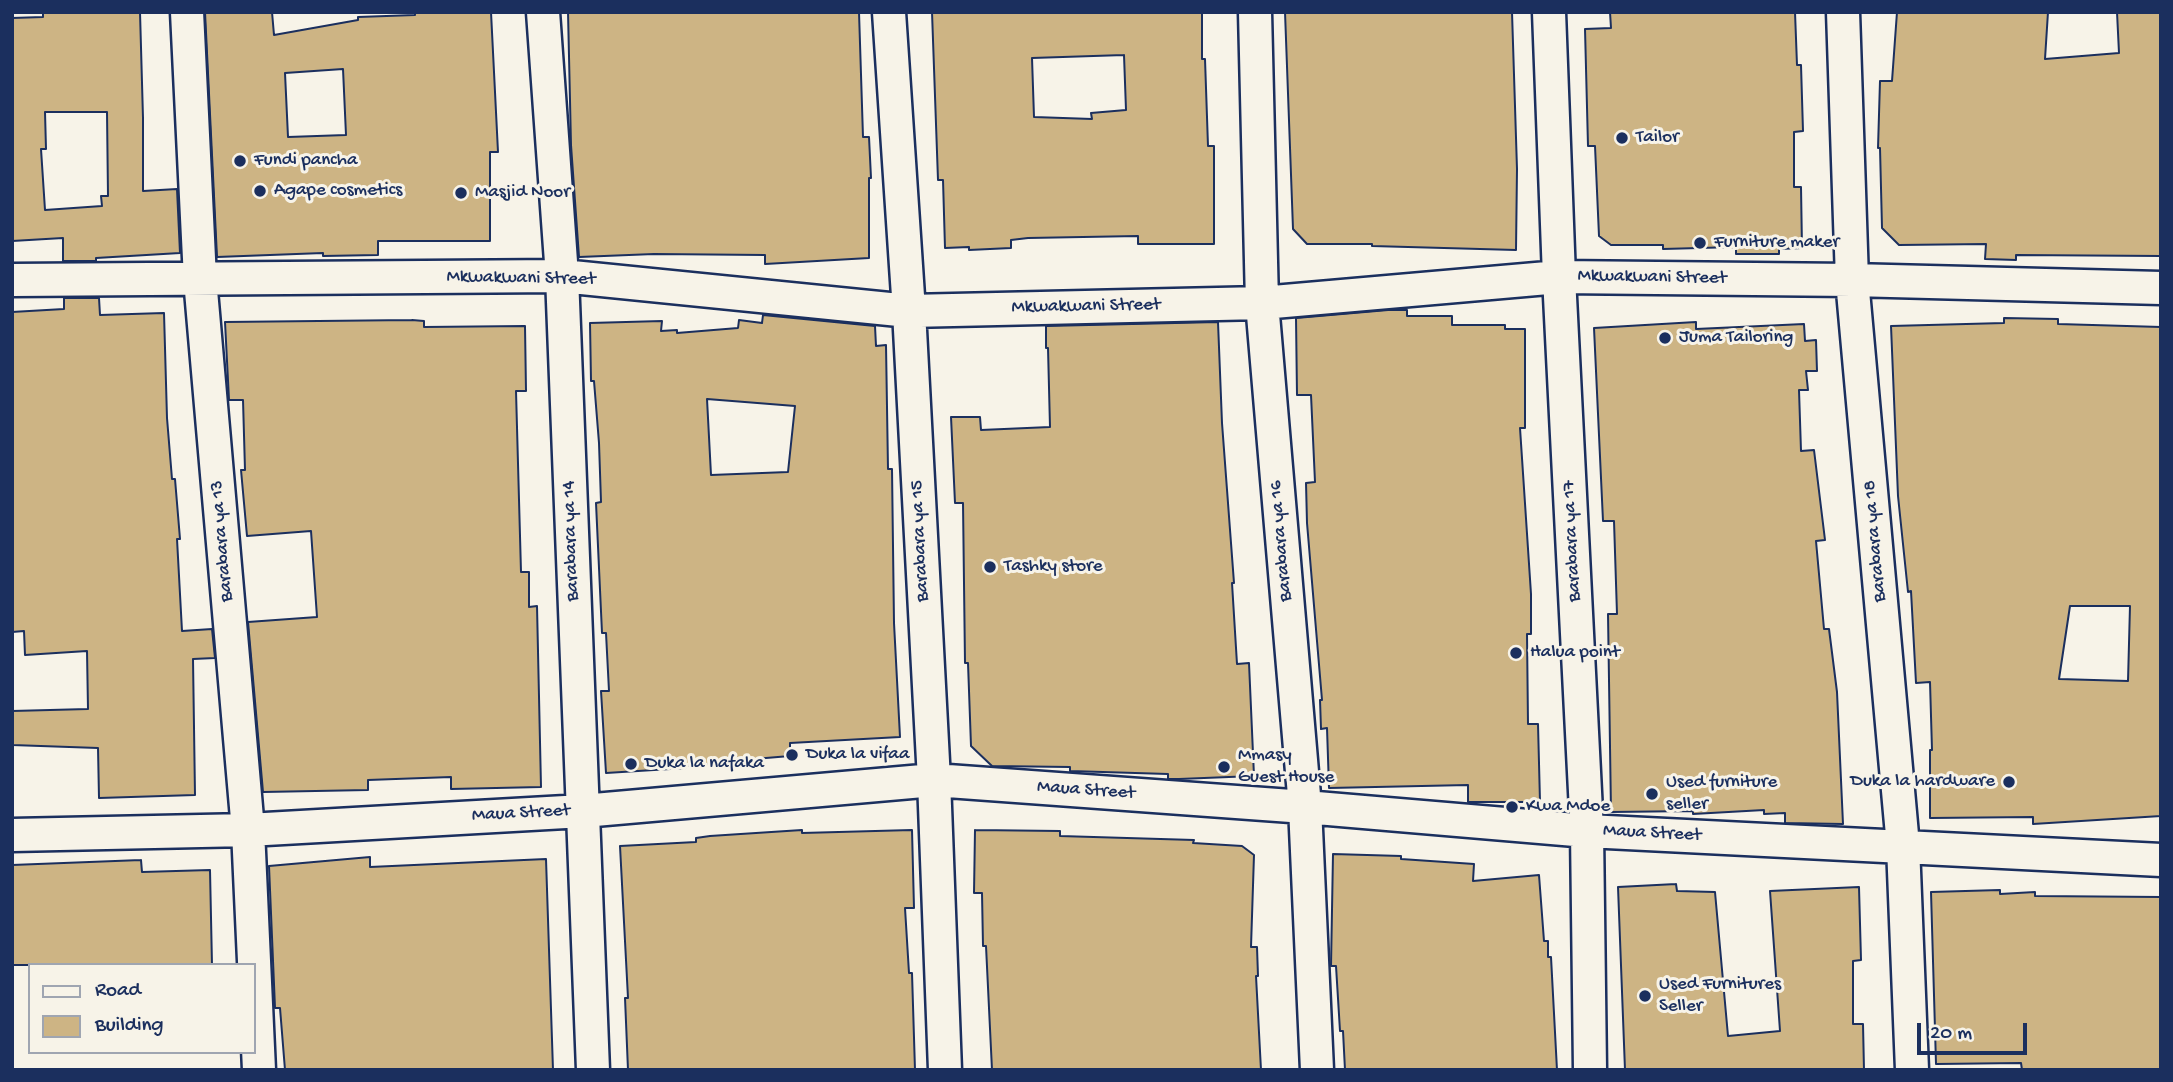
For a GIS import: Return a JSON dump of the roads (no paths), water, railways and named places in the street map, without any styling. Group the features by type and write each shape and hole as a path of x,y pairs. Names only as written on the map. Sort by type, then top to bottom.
{"street":[{"name":"Barabara ya 13","path":"187,12 200,279 248,830 254,963"},
{"name":"Barabara ya 14","path":"543,12 562,276 593,1070"},
{"name":"Barabara ya 15","path":"890,12 934,780 945,1070"},
{"name":"Barabara ya 16","path":"1255,12 1262,303 1304,807 1317,1070"},
{"name":"Barabara ya 17","path":"1549,12 1559,277 1587,831 1590,1070"},
{"name":"Barabara ya 18","path":"1843,12 1852,280 1903,846 1912,1070"},
{"name":"Mkwakwani Street","path":"12,280 562,276 909,312 1262,303 1559,277 1852,280 2161,288"},
{"name":"Maua Street","path":"12,835 248,830 583,811 934,780 1587,831 2161,860"},
{"name":"Barabara ya 13","path":"256,1005 259,1070"}],"place":[{"name":"Tailor","path":"1622,138"},
{"name":"Fundi pancha","path":"240,161"},
{"name":"Agape cosmetics","path":"260,191"},
{"name":"Masjid Noor","path":"461,193"},
{"name":"Furniture maker","path":"1700,243"},
{"name":"Juma Tailoring","path":"1665,338"},
{"name":"Tashky store","path":"990,567"},
{"name":"Halua point","path":"1516,653"},
{"name":"Duka la vifaa","path":"792,755"},
{"name":"Duka la nafaka","path":"631,764"},
{"name":"Mmasy Guest House","path":"1224,767"},
{"name":"Duka la hardware","path":"2009,782"},
{"name":"Used furniture seller","path":"1652,794"},
{"name":"Kwa Mdoe","path":"1512,807"},
{"name":"Used Furnitures Seller","path":"1645,996"}]}
